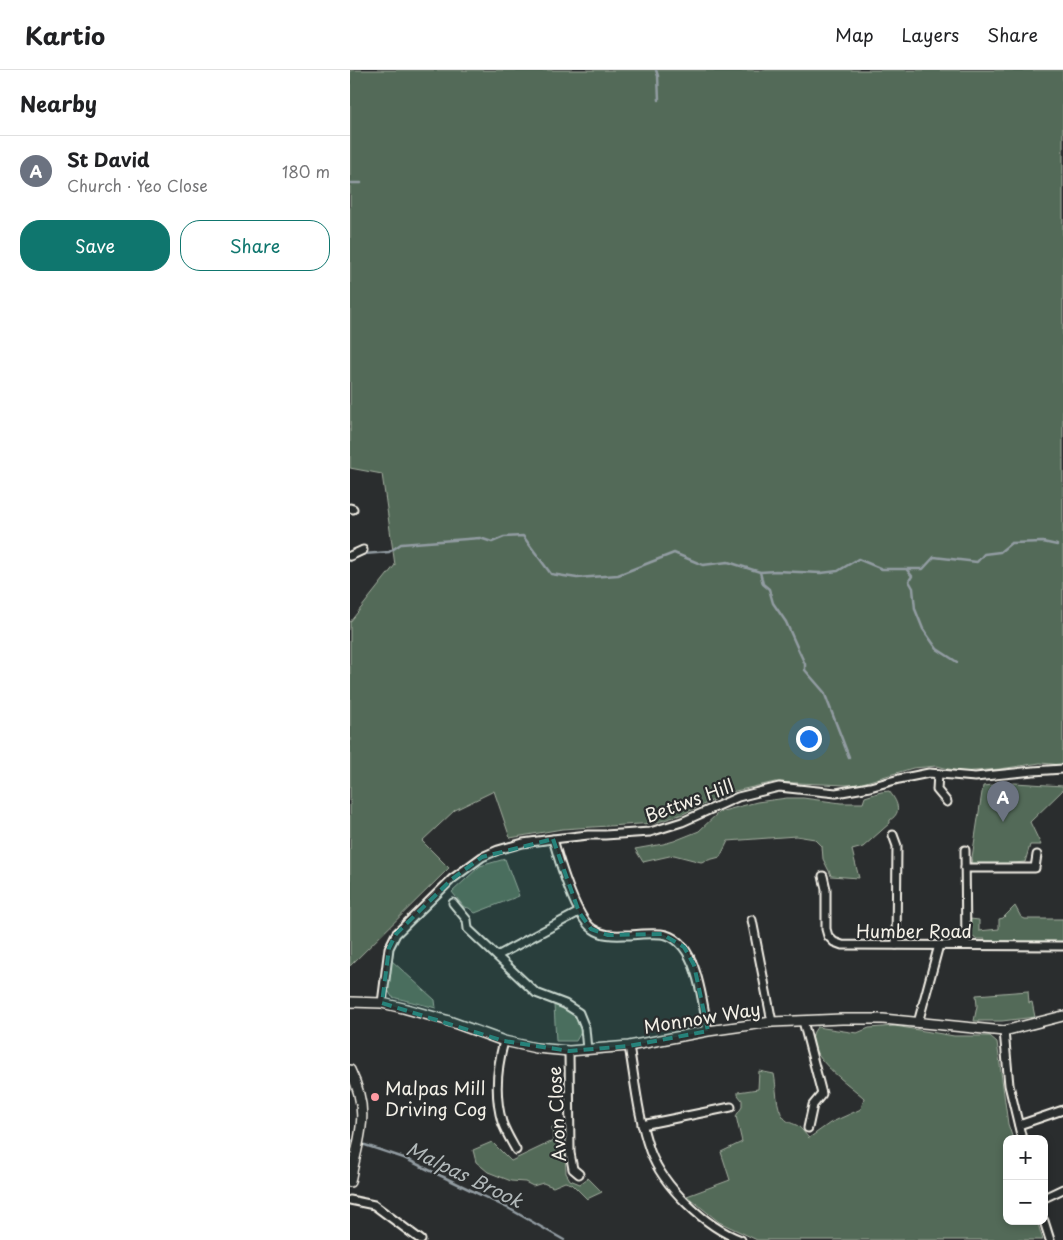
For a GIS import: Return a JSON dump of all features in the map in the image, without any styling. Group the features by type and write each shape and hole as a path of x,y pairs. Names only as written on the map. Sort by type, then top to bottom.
{"street":[{"path":"350,556 363,550"},
{"name":"Bettws Hill","path":"382,1004 388,948 391,941 452,879 482,857 498,850 553,839 650,832 682,822 738,797 780,787 836,793 929,773 976,777 1063,770"},
{"path":"938,774 937,790 947,802"},
{"path":"892,835 897,846 896,945"},
{"path":"553,839 579,912 591,928 599,933 608,935 662,934 684,947 694,965 708,1031"},
{"path":"966,850 966,945"},
{"path":"965,868 1035,868 1037,854"},
{"name":"Humber Road","path":"823,876 826,889 826,929 828,936 834,942 842,945 1063,946"},
{"path":"453,903 467,920 468,929 536,993 566,1004 579,1013 585,1028 587,1050"},
{"path":"496,956 579,912"},
{"path":"752,920 772,1022"},
{"path":"918,1023 938,945"},
{"name":"Monnow Way","path":"350,1002 382,1004 403,1008 446,1020 504,1041 536,1048 569,1051 629,1046 708,1031 772,1022 883,1019 1004,1031 1063,1016"},
{"path":"803,1021 822,1094 814,1105 808,1128"},
{"path":"1004,1031 1008,1085 1021,1135"},
{"path":"504,1041 498,1065 497,1094 503,1122 516,1150"},
{"path":"629,1046 642,1125 651,1153 660,1170 674,1190 692,1210 740,1240"},
{"name":"Avon Close","path":"569,1051 570,1153 573,1169 579,1174"},
{"path":"350,1070 356,1082 363,1110 361,1130 350,1182"},
{"path":"642,1125 731,1107"},
{"path":"1019,1125 1063,1110"},
{"path":"1048,1196 1063,1189"},
{"path":"350,1200 374,1205 421,1240"},
{"path":"1045,1225 1050,1240"}],"highlighted area":[{"path":"553,839 579,912 591,929 608,935 662,934 684,947 694,965 708,1031 629,1046 569,1051 504,1041 382,1003 389,948 396,934 452,879 482,857"}],"green space":[{"path":"350,70 1063,70 1063,765 1040,763 961,772 937,766 913,768 859,784 846,785 775,782 731,792 683,814 655,823 562,829 510,838 494,791 455,810 422,841 449,868 350,966 350,622 395,565 382,474 350,468"},
{"path":"1015,783 1063,786 1063,790 1030,822 1041,845 1030,845 1025,862 971,864 983,786"},
{"path":"889,791 896,802 898,810 896,814 890,820 890,823 863,847 852,850 859,878 831,876 823,859 822,846 815,839 796,836 728,841 720,857 701,862 674,855 643,862 635,849 674,841 699,831 719,812 757,802 803,798 841,803 863,803 865,797"},
{"path":"505,859 519,896 475,913 469,908 464,907 452,892 480,866"},
{"path":"1015,906 1021,917 1025,919 1063,919 1063,942 985,942 985,939 976,939 971,936 970,919 979,920 979,931 999,929 999,919 1003,918"},
{"path":"391,960 435,1000 436,1008 392,997 388,990"},
{"path":"1028,991 1029,1003 1032,1002 1035,1017 1002,1021 974,1021 977,1006 976,995"},
{"path":"554,1005 575,1017 581,1032 576,1041 556,1041"},
{"path":"895,1026 954,1036 990,1036 997,1042 1008,1124 1012,1135 1003,1135 1003,1225 1038,1225 1043,1240 757,1240 719,1222 687,1196 730,1180 721,1152 742,1142 736,1116 742,1107 742,1100 738,1092 758,1089 759,1071 774,1074 781,1113 787,1121 799,1127 809,1138 830,1123 861,1109 864,1098 822,1060 813,1043 813,1034 817,1027 857,1033 869,1028"},
{"path":"552,1127 564,1128 566,1173 570,1180 580,1184 588,1178 602,1192 587,1199 572,1184 565,1182 553,1187 543,1183 533,1186 525,1182 511,1181 488,1172 476,1162 473,1150 492,1142 511,1161 553,1141"}],"waterway":[{"path":"656,70 659,100"},
{"path":"350,183 361,183"},
{"path":"350,561 364,554 389,552 401,544 480,538 492,542 504,537 523,536 551,574 577,578 618,575 674,553 703,565 728,562 760,572 821,573 838,571 858,559 882,569 923,569 934,557 977,562 984,554 1000,552 1011,543 1043,542 1057,545"},
{"path":"907,570 912,576 909,581 913,588 915,609 923,629 937,649 957,662"},
{"path":"760,572 763,584 769,589 773,603 786,622 805,664 805,670 824,692 849,757"},
{"name":"Malpas Brook","path":"350,1140 404,1158 508,1208 564,1240"}],"place":[{"name":"St David","path":"1003,822"},
{"name":"Malpas Mill Driving Cog","path":"375,1097"}]}
